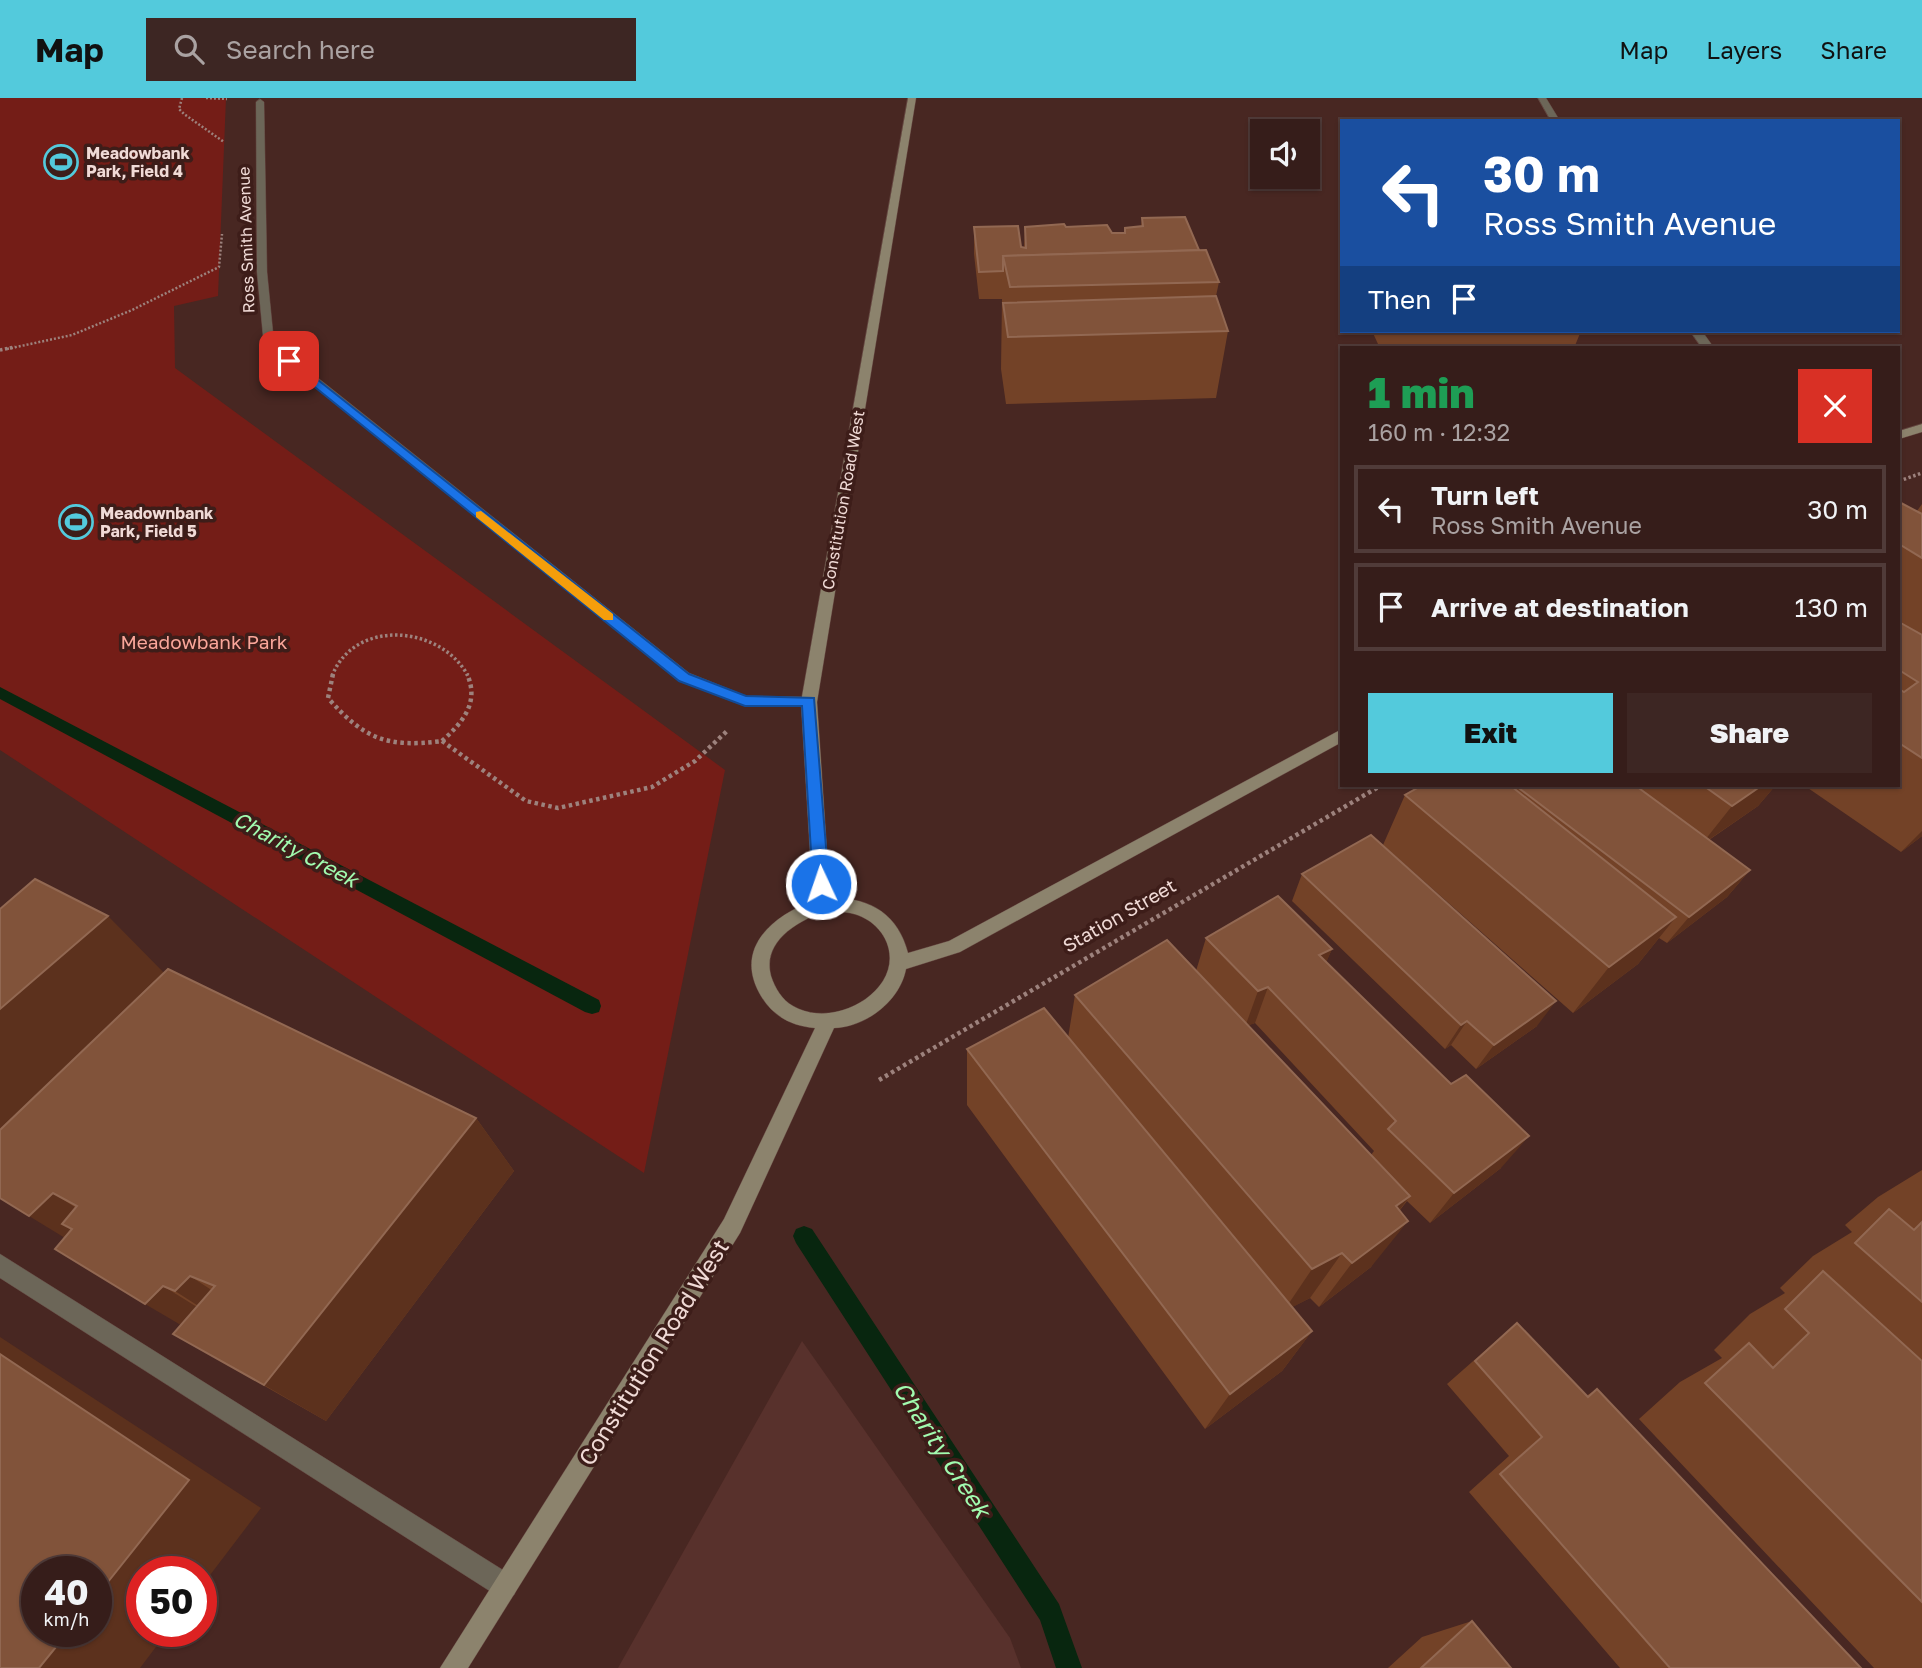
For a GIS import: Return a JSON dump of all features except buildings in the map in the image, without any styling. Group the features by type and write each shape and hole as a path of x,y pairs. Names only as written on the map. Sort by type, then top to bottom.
{"main road":[{"name":"Constitution Road West","path":"822,905 809,702 912,98"},
{"path":"1900,435 1922,428"},
{"path":"901,963 954,947 1340,736"},
{"path":"822,905 852,906 878,917 896,938 901,963 894,985 877,1004 854,1017 828,1023 801,1019 779,1007 765,989 760,968 764,945 778,927 798,912 822,905"},
{"name":"Constitution Road West","path":"453,1668 732,1226 828,1023"}],"street":[{"path":"1542,98 1555,119"},
{"name":"Ross Smith Avenue","path":"260,102 262,272 268,344 684,677 745,701 809,702"},
{"path":"0,1265 505,1586"}],"path":[{"path":"183,98 179,109 186,118 207,128 226,144"},
{"path":"0,349 72,334 132,310 219,267 222,230"},
{"path":"1900,481 1922,473"},
{"path":"442,741 462,723 470,703 471,680 462,662 442,648 410,635 389,635 361,645 338,664 327,685 328,698 373,739 415,745 442,741 526,801 558,808 652,787 695,761 724,736 745,701"},
{"name":"Station Street","path":"879,1080 1378,787"}],"shaded area":[{"path":"802,1341 1010,1638 1021,1668 618,1668"}],"green space":[{"name":"Meadowbank Park","path":"0,98 226,98 218,296 174,306 175,368 725,770 644,1173 0,750"}],"waterway":[{"name":"Charity Creek","path":"0,692 592,1006"},
{"name":"Charity Creek","path":"804,1236 1050,1613 1069,1668"}],"slow traffic":[{"path":"481,515 609,617"}],"place":[{"name":"Meadowbank Park, Field 4","path":"61,162"},
{"name":"Meadownbank Park, Field 5","path":"76,522"}],"route":[{"path":"289,361 684,677 745,701 809,702 821,884"}]}
